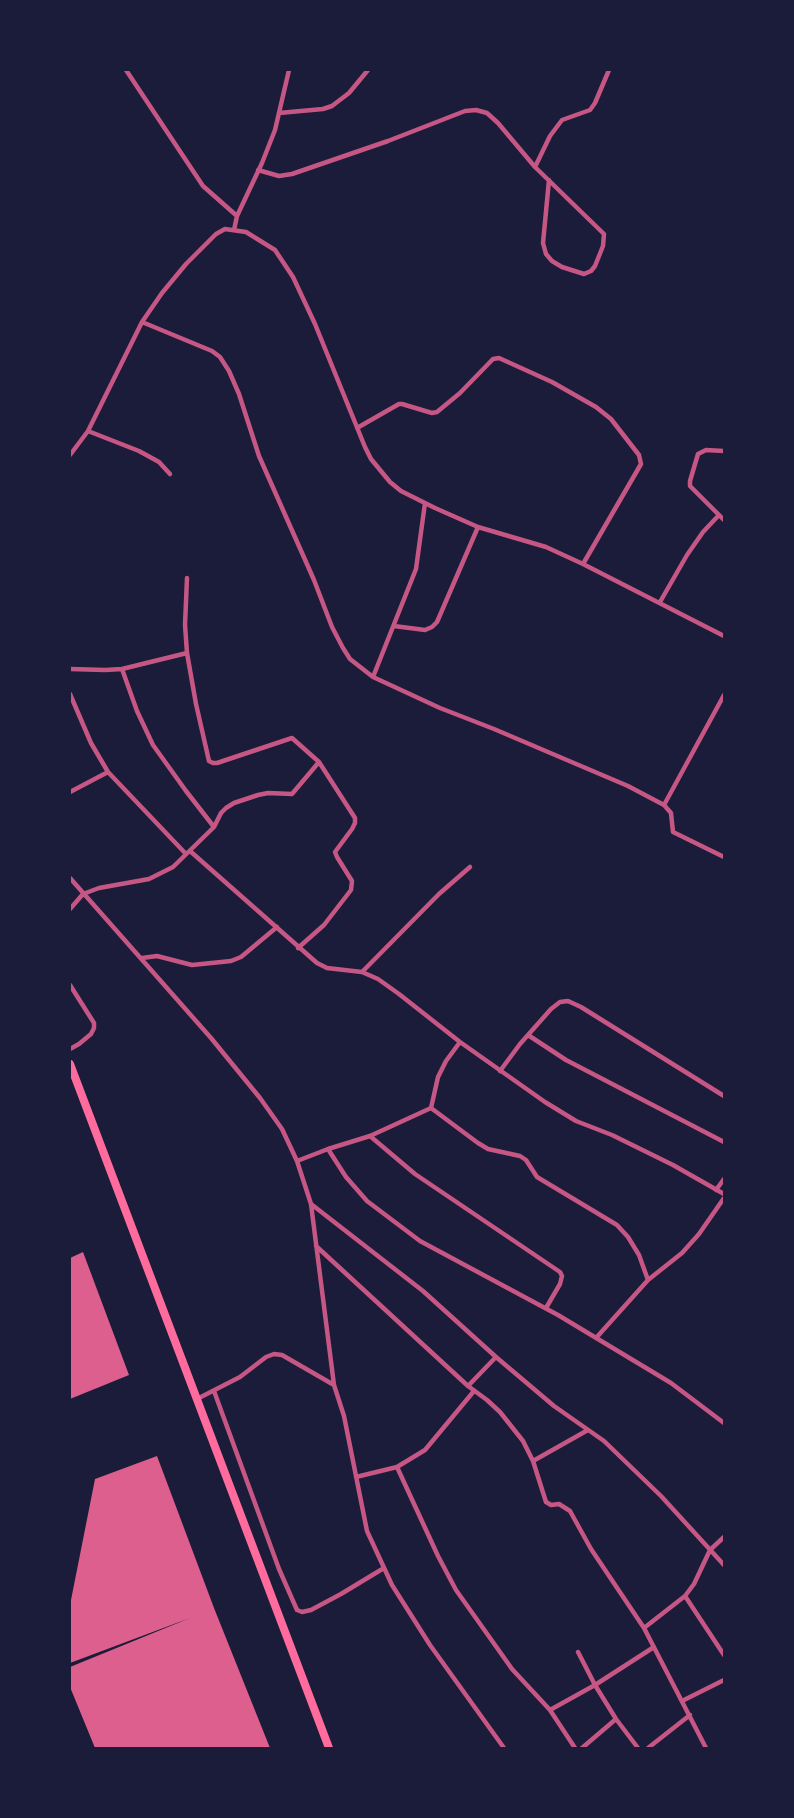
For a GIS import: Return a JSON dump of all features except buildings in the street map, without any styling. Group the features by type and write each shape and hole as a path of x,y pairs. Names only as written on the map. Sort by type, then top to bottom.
{"highway":[{"path":"70,1064 329,1748"}],"street":[{"path":"126,70 203,186 237,216"},
{"path":"234,230 237,216 275,130 289,70"},
{"path":"279,113 317,110 332,106 349,93 368,70"},
{"path":"535,166 550,136 562,120 590,110 595,103 609,70"},
{"path":"258,170 279,176 292,174 388,141 465,111 476,110 487,113 535,166 604,234 603,246 595,266 591,271 584,274 562,267 552,261 546,254 543,243 549,180"},
{"path":"70,455 88,430 142,322 162,293 206,243 225,229 246,232 275,250 293,277 315,324 371,459 381,473 401,491 478,527 546,547 660,602 724,636"},
{"path":"142,322 212,351 220,357 229,371 239,394 259,456 314,580 332,627 350,659 374,677 440,708 628,786 664,805 671,813 674,832 724,857"},
{"path":"357,428 399,404 432,413 437,412 460,393 495,358 502,358 552,382 596,407 611,419 639,455 641,464 583,564"},
{"path":"88,430 139,451 159,462 170,474"},
{"path":"724,451 706,450 698,454 690,476 690,486 724,520"},
{"path":"374,677 416,569 425,503"},
{"path":"660,602 687,555 703,532 720,515"},
{"path":"394,626 425,630 437,622 478,527"},
{"path":"187,578 185,624 187,653 209,761 217,763 292,738 319,762 355,818 352,829 335,852 336,857 352,881 349,894 324,925 298,948"},
{"path":"70,669 105,670 122,668 187,653"},
{"path":"122,668 137,711 153,745 214,826"},
{"path":"70,694 91,743 108,772 188,852 277,927 309,958 327,968 362,972 378,979 460,1042 545,1102 576,1121 612,1135 673,1165 724,1194"},
{"path":"664,805 724,695"},
{"path":"70,909 84,894 98,888 149,879 173,867 214,826 220,813 234,803 268,793 292,794 319,762"},
{"path":"70,792 108,772"},
{"path":"362,972 439,894 470,867"},
{"path":"70,878 211,1038 260,1098 282,1129 297,1161 311,1204 334,1385 344,1416 367,1531 392,1585 430,1646 504,1747 497,1748"},
{"path":"142,958 157,956 192,965 231,961 241,957 277,927"},
{"path":"70,985 94,1023 94,1028 91,1034 70,1049"},
{"path":"500,1071 528,1035 556,1004 564,1000 581,1007 724,1096"},
{"path":"528,1035 566,1060 724,1142"},
{"path":"431,1108 438,1077 446,1061 460,1042"},
{"path":"297,1161 370,1136 431,1108"},
{"path":"431,1108 488,1149 520,1156 526,1160 538,1176 617,1225 636,1248 648,1280"},
{"path":"370,1136 415,1174 560,1272 562,1276 560,1284 546,1308"},
{"path":"328,1149 346,1177 367,1201 420,1241 546,1308 596,1338 671,1384 724,1424"},
{"path":"716,1190 724,1179"},
{"path":"596,1338 648,1280 682,1253 699,1234 724,1198"},
{"path":"311,1204 423,1291 554,1406 604,1441 661,1496 724,1565"},
{"path":"316,1246 468,1386 487,1400 514,1428 533,1461 546,1502 551,1505 559,1504 570,1511 591,1549 644,1628 706,1748"},
{"path":"197,1399 240,1377 266,1357 274,1354 282,1355 334,1385"},
{"path":"468,1386 496,1357"},
{"path":"214,1391 279,1569 296,1610 302,1612 311,1610 384,1568"},
{"path":"356,1477 397,1467 425,1450 474,1391"},
{"path":"533,1461 588,1430"},
{"path":"397,1467 438,1556 456,1590 512,1669 550,1710 575,1748"},
{"path":"644,1628 685,1596 694,1584 710,1550 724,1537"},
{"path":"685,1596 724,1655"},
{"path":"550,1710 595,1685 654,1647"},
{"path":"578,1652 616,1719 638,1748"},
{"path":"682,1701 724,1680"},
{"path":"648,1748 690,1715"},
{"path":"582,1748 616,1719"}]}
